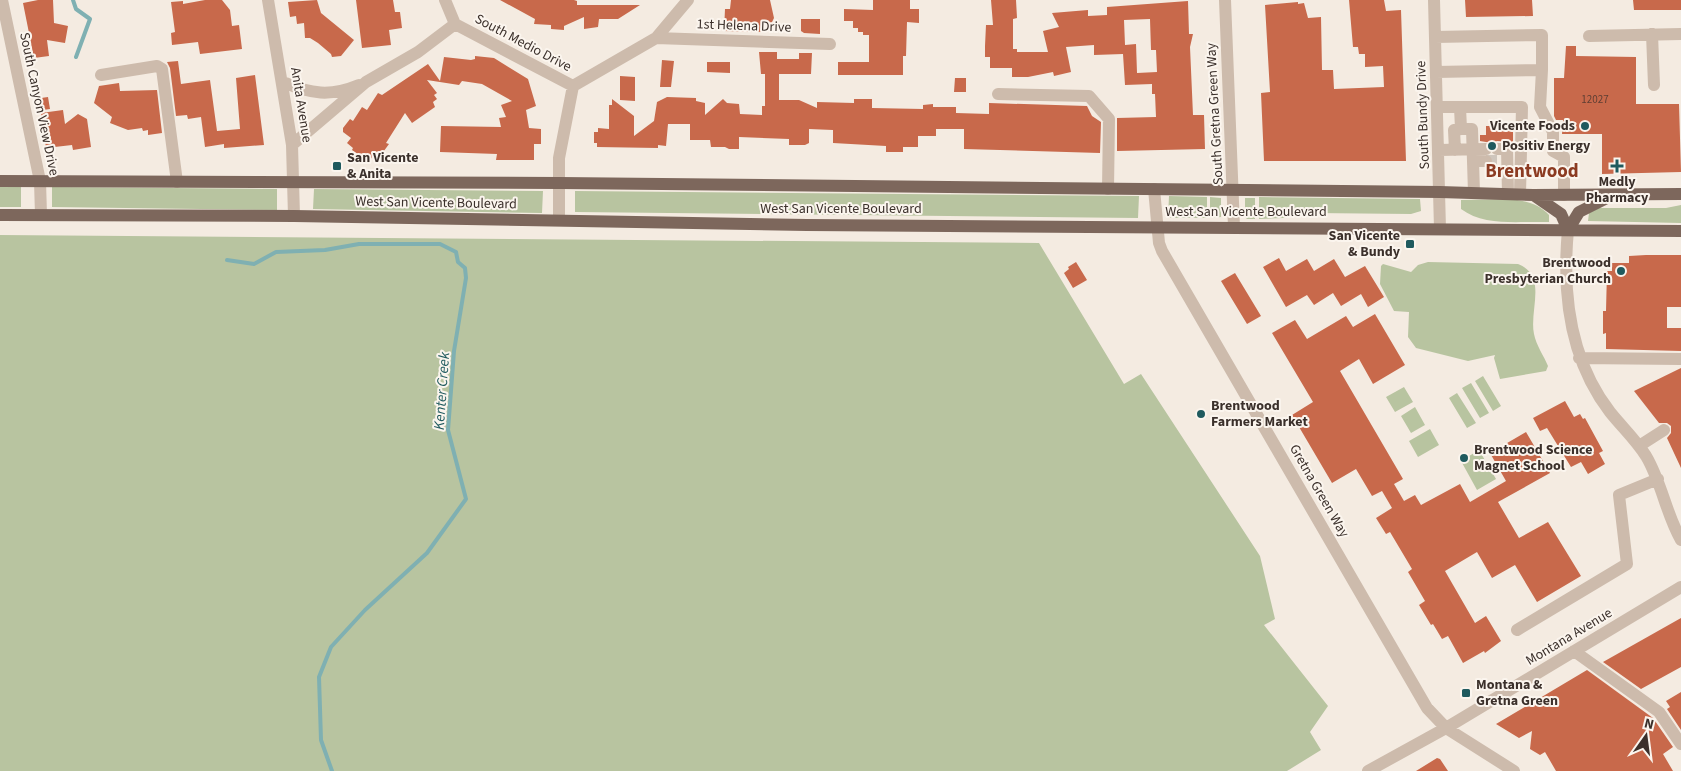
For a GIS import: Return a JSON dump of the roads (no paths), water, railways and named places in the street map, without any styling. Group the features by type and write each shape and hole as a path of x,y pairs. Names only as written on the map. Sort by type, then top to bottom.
{"main road":[{"name":"West San Vicente Boulevard","path":"0,181 294,184 560,183 1233,189 1564,195 1681,194"},
{"path":"1520,194 1560,214 1568,230"},
{"path":"1568,230 1579,212 1613,195"},
{"name":"West San Vicente Boulevard","path":"0,215 294,216 807,225 1681,231"}],"street":[{"name":"South Canyon View Drive","path":"2,0 40,182 41,215"},
{"name":"Anita Avenue","path":"268,0 292,145 294,216"},
{"name":"South Medio Drive","path":"445,0 455,24 573,86"},
{"path":"559,220 559,158 573,86 656,38 688,0"},
{"name":"South Gretna Green Way","path":"1225,0 1234,227"},
{"name":"South Bundy Drive","path":"1434,0 1440,229"},
{"path":"292,145 366,82 418,52 455,24"},
{"path":"1652,34 1654,85"},
{"path":"1589,36 1681,34"},
{"path":"1435,36 1542,35 1540,107 1553,132 1553,151 1564,157 1564,195"},
{"name":"1st Helena Drive","path":"656,38 830,44"},
{"path":"101,75 157,66 162,69 177,182"},
{"path":"1436,72 1542,70"},
{"path":"283,82 307,92 318,93 339,91 366,82"},
{"path":"998,94 1089,96 1109,119 1108,189"},
{"path":"1438,107 1540,107"},
{"path":"1460,107 1461,129"},
{"path":"1520,194 1522,107"},
{"path":"1455,150 1454,130 1472,129 1489,156 1520,194"},
{"path":"1439,150 1455,150 1489,156"},
{"path":"1474,193 1489,156"},
{"name":"Gretna Green Way","path":"1154,189 1157,226 1162,251 1427,708 1446,728 1514,771"},
{"path":"1568,230 1567,293 1572,330 1579,358 1592,386 1610,412 1639,446 1658,479 1671,523 1681,540"},
{"path":"1579,358 1681,359"},
{"path":"1639,446 1664,430"},
{"path":"1517,630 1628,564 1619,494 1658,479"},
{"name":"Montana Avenue","path":"1368,771 1446,728 1681,587"},
{"path":"1574,651 1660,712 1681,744"}],"waterway":[{"name":"Kenter Creek","path":"73,0 76,9 90,19 76,57"},
{"name":"Kenter Creek","path":"227,260 254,264 276,252 325,250 359,244 440,244 456,252 458,262 465,268 466,278 454,351 448,430 466,499 427,553 365,610 331,647 319,677 321,740 332,771"}],"tunnel":[{"path":"1486,161 1497,161"}],"place":[{"name":"Vicente Foods","path":"1585,126"},
{"name":"Positiv Energy","path":"1492,146"},
{"name":"San Vicente & Anita","path":"337,166"},
{"name":"Medly Pharmacy","path":"1617,166"},
{"name":"San Vicente & Bundy","path":"1410,244"},
{"name":"Brentwood Presbyterian Church","path":"1621,271"},
{"name":"Brentwood Farmers Market","path":"1201,414"},
{"name":"Brentwood Science Magnet School","path":"1464,458"},
{"name":"Montana & Gretna Green","path":"1466,693"}],"district":[{"name":"Brentwood","path":"1532,171"}]}
